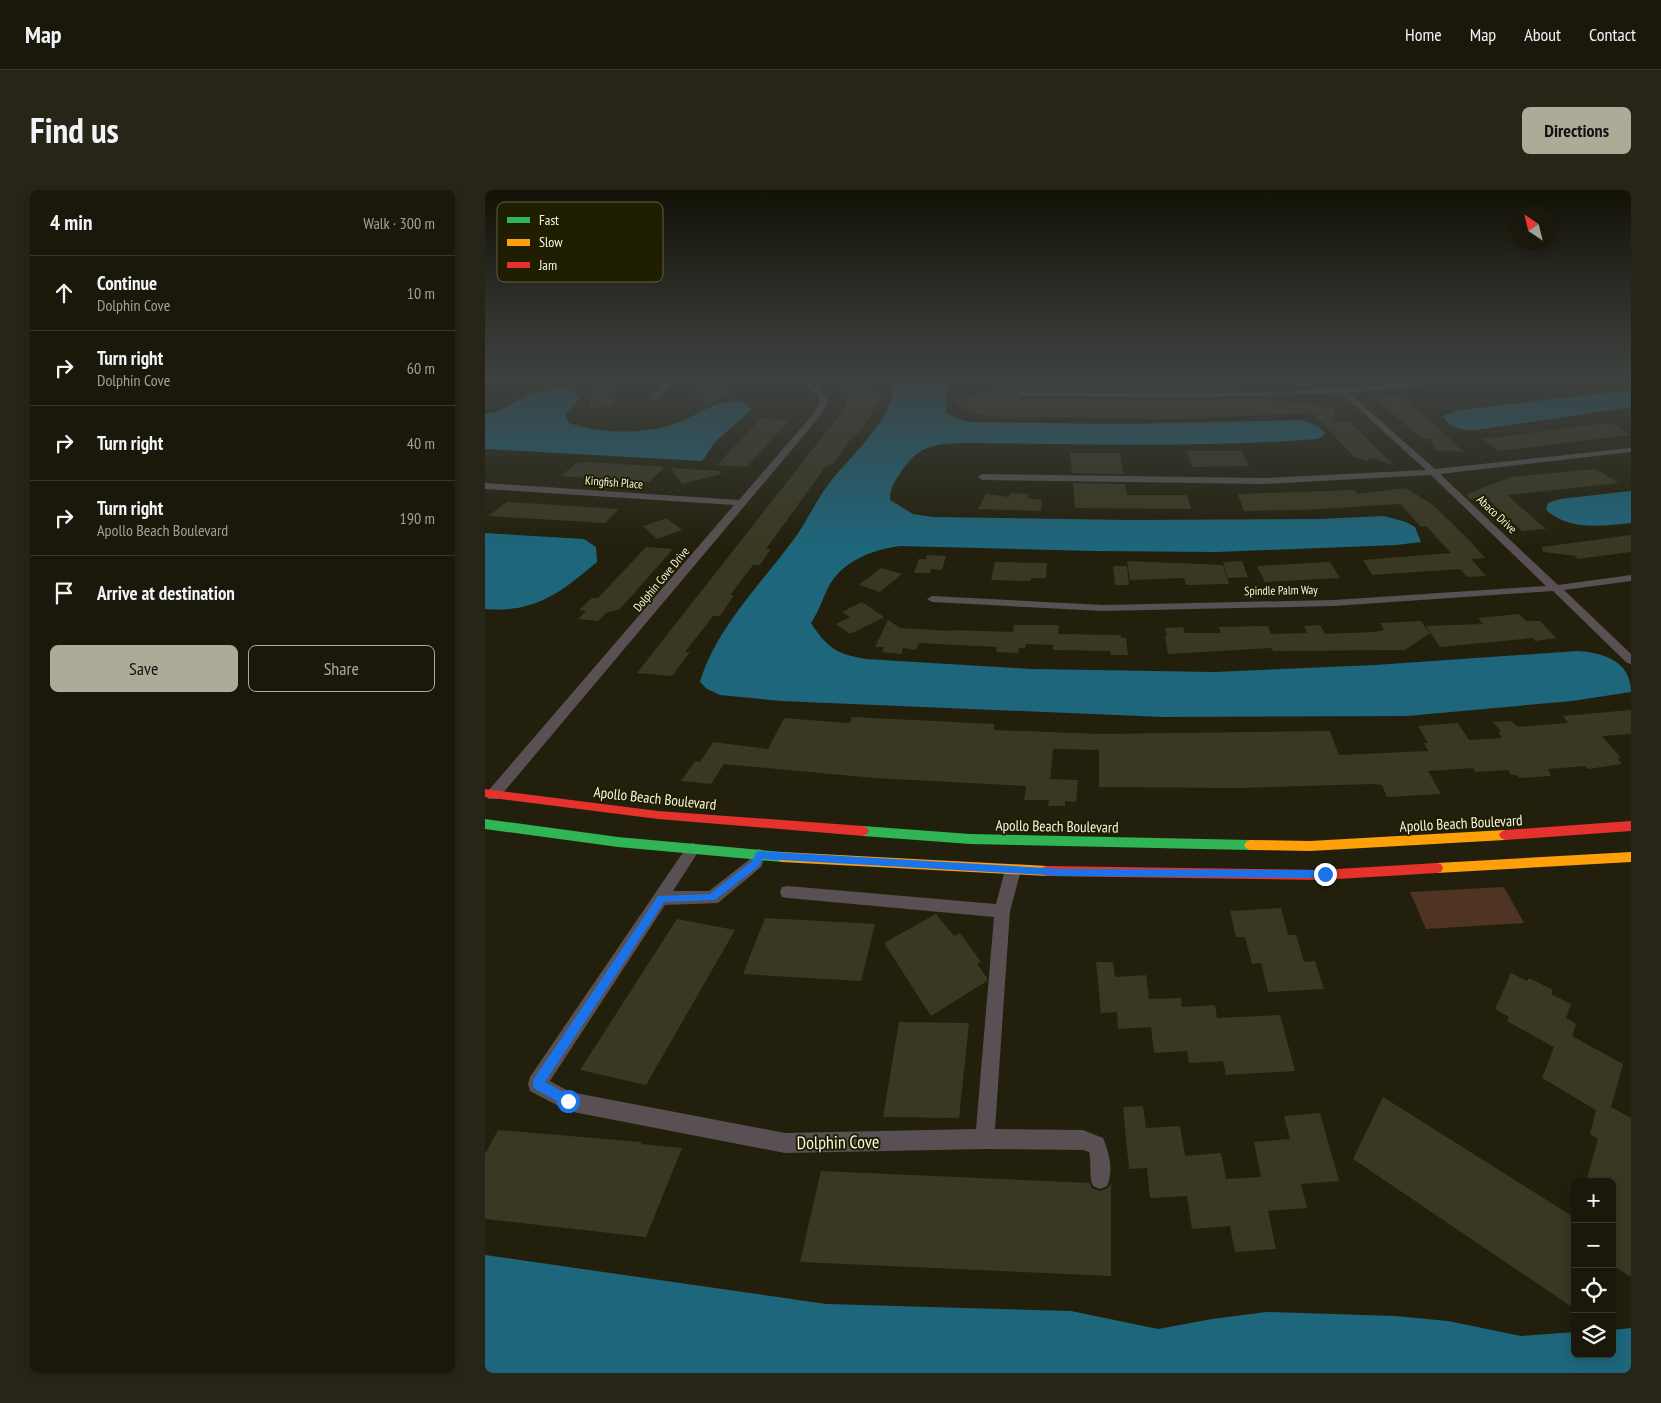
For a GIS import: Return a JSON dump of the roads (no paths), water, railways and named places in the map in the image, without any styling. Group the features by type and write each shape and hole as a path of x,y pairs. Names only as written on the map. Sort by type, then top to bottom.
{"main road":[{"name":"Apollo Beach Boulevard","path":"488,797 667,816 970,839 1310,846 1585,831 1631,826"},
{"path":"485,824 759,855 1063,872 1321,875 1631,857"}],"street":[{"name":"Dolphin Cove Drive","path":"488,797 798,435"},
{"name":"Abaco Drive","path":"1392,435 1557,588 1631,660"},
{"path":"982,477 1265,481 1433,472 1631,450"},
{"name":"Kingfish Place","path":"485,486 741,503"},
{"name":"Spindle Palm Way","path":"932,599 1113,608 1334,603 1557,588 1631,578"},
{"name":"Dolphin Cove","path":"693,849 660,902 537,1084 568,1101 785,1143 985,1139"},
{"path":"660,902 712,898 756,863 759,855"},
{"path":"1013,870 1002,911 985,1139 1083,1140 1096,1145 1100,1156 1100,1179"},
{"path":"788,892 1002,911"}],"water":[{"path":"485,435 723,435 716,441 702,461 485,449"},
{"path":"870,435 1323,435 1316,439 1230,444 950,443 931,447 915,455 896,479 890,500 913,514 934,517 1130,520 1318,519 1384,516 1406,522 1415,527 1421,542 1396,545 1217,552 900,546 870,553 844,568 830,584 811,623 828,644 848,655 866,659 1032,669 1215,672 1375,665 1578,651 1598,654 1615,661 1627,673 1631,692 1572,701 1407,716 1163,717 781,701 720,695 707,689 700,682 707,662 728,625 794,539 826,488"},
{"path":"1631,491 1631,523 1587,526 1565,521 1555,517 1546,510 1548,503 1560,499"},
{"path":"485,533 584,539 596,547 597,562 571,583 546,599 518,608 485,609"},
{"path":"485,1255 826,1304 1071,1311 1158,1329 1266,1312 1395,1316 1448,1321 1521,1336 1571,1332 1571,1358 1616,1358 1616,1330 1631,1328 1631,1373 485,1373"}]}
